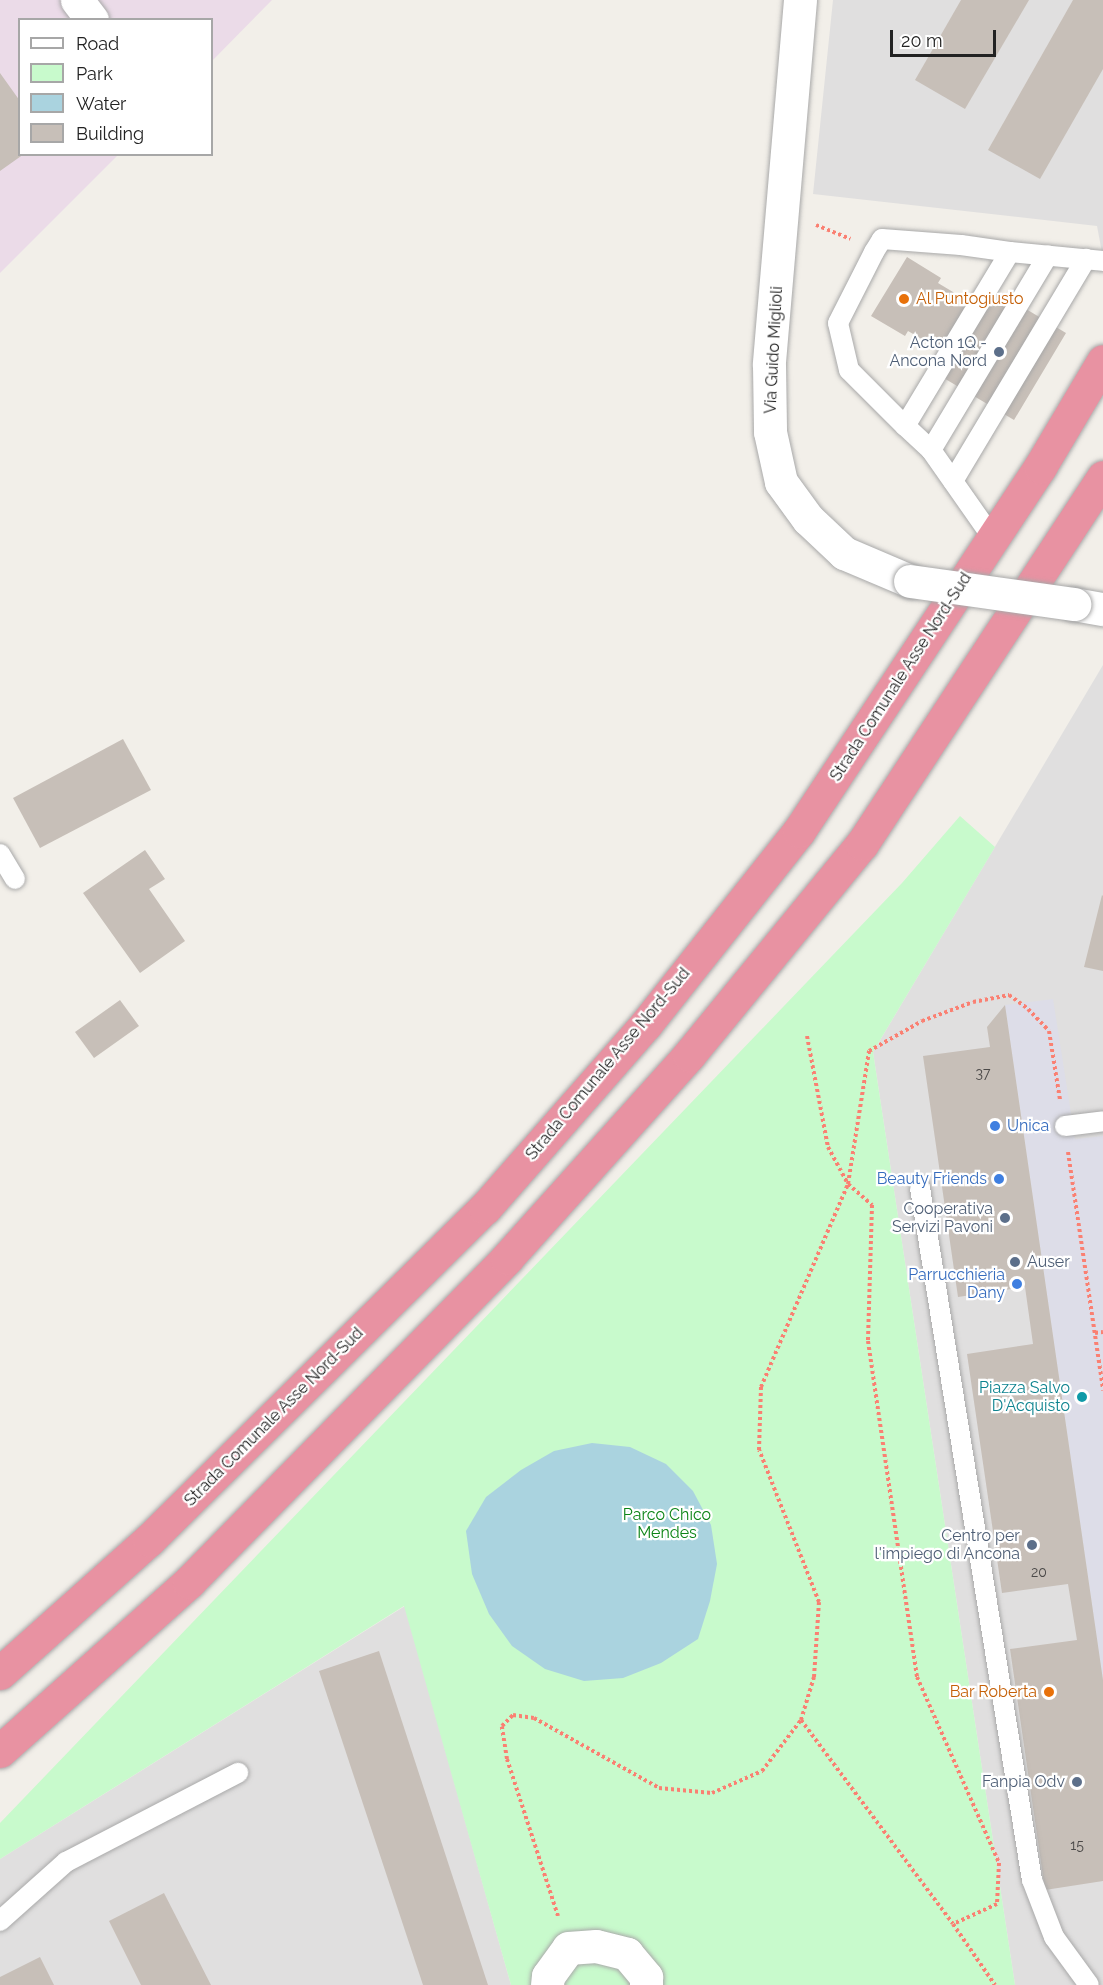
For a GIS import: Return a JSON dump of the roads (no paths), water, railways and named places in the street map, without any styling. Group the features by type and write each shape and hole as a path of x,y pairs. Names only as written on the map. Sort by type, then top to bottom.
{"highway":[{"name":"Strada Comunale Asse Nord-Sud","path":"0,1673 149,1540 485,1208 608,1068 799,831 1040,467 1103,361"},
{"path":"0,1752 189,1582 507,1258 689,1055 862,844 1103,477"}],"street":[{"path":"77,0 90,18"},
{"name":"Via Guido Miglioli","path":"800,0 770,365 770,432 781,482 808,519 844,553 910,581 1088,607"},
{"path":"547,1985 548,1976 568,1948 596,1946 627,1954 646,1977 646,1985"}],"lane":[{"path":"953,481 1095,260 882,239 838,323 849,370 931,450 953,481 993,537"},
{"path":"905,426 1010,252"},
{"path":"931,450 1048,255"},
{"path":"0,854 15,879"},
{"path":"1065,1126 1103,1121"},
{"path":"920,1188 1032,1880 1054,1937 1089,1985"},
{"path":"0,1921 66,1862 238,1773"}],"water":[{"path":"592,1443 630,1447 666,1464 693,1491 711,1525 717,1564 710,1601 698,1639 661,1663 623,1678 584,1681 545,1669 512,1646 489,1614 472,1574 466,1531 486,1497 521,1470 554,1451"}],"place":[{"name":"Al Puntogiusto","path":"904,299"},
{"name":"Acton 1Q - Ancona Nord","path":"999,352"},
{"name":"Unica","path":"995,1126"},
{"name":"Beauty Friends","path":"999,1179"},
{"name":"Cooperativa Servizi Pavoni","path":"1005,1218"},
{"name":"Auser","path":"1015,1262"},
{"name":"Parrucchieria Dany","path":"1017,1284"},
{"name":"Piazza Salvo D'Acquisto","path":"1082,1397"},
{"name":"Centro per l'impiego di Ancona","path":"1032,1545"},
{"name":"Bar Roberta","path":"1049,1692"},
{"name":"Fanpia Odv","path":"1077,1782"}],"park label":[{"name":"Parco Chico Mendes","path":"667,1524"}]}
